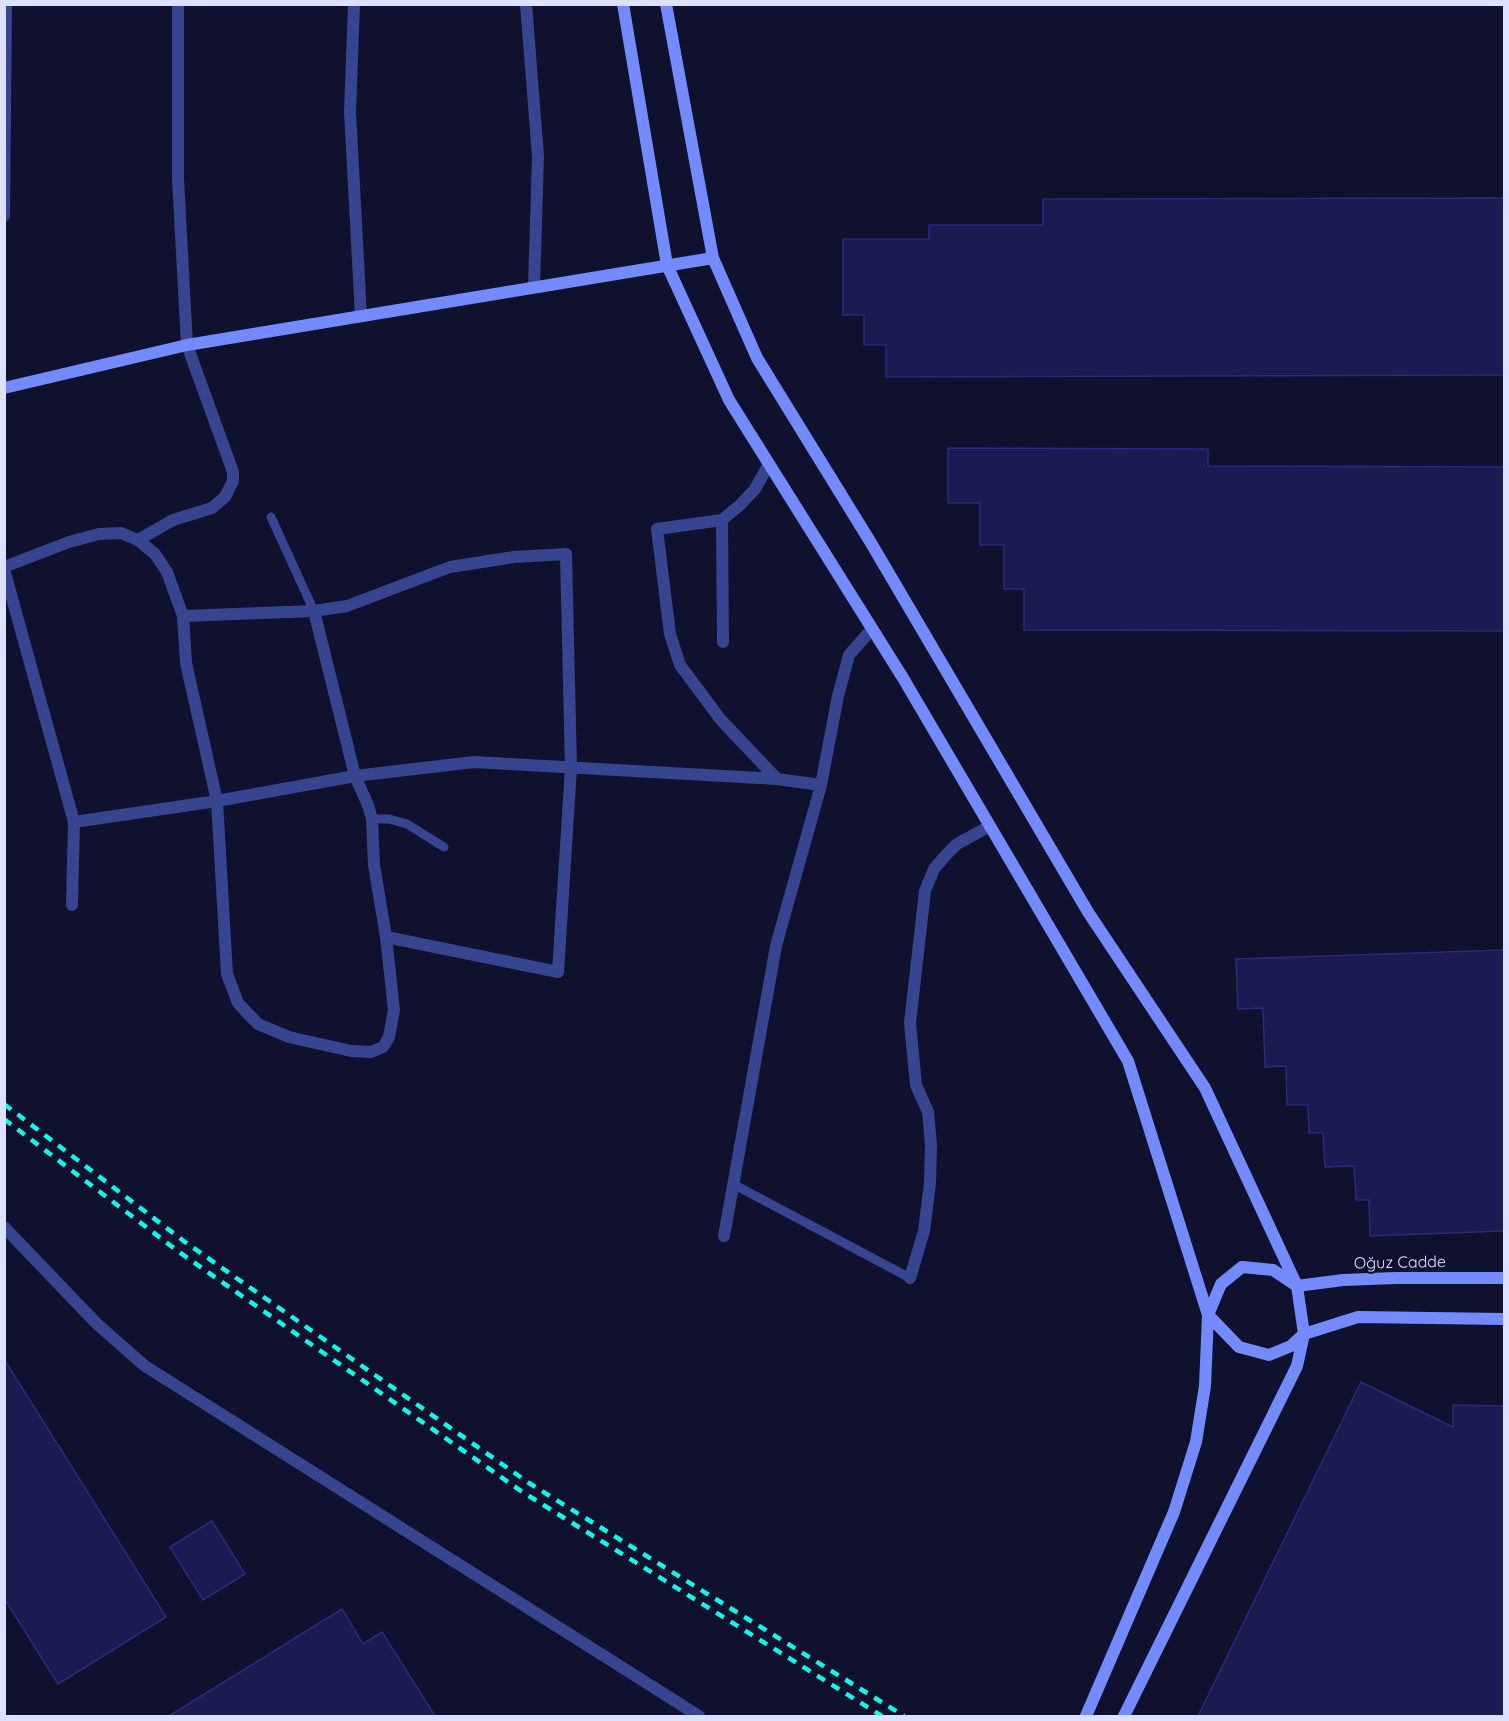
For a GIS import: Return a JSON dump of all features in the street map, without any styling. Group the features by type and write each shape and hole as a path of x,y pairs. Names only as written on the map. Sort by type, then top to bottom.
{"main road":[{"path":"623,4 667,266 729,400 872,629 1128,1061 1208,1315 1205,1386 1196,1442 1174,1512 1086,1716"},
{"path":"666,4 713,258 758,358 871,543 1088,912 1205,1088 1297,1286 1304,1334 1297,1366 1124,1716"},
{"path":"4,387 187,345 713,258"},
{"path":"1208,1315 1221,1284 1242,1267 1273,1270 1297,1286"},
{"name":"Oğuz Cadde","path":"1297,1286 1343,1280 1504,1278"},
{"path":"1208,1315 1239,1347 1269,1355 1291,1346 1304,1334 1358,1317 1504,1319"}],"street":[{"path":"4,216 6,4"},
{"path":"138,540 173,520 212,508 225,497 232,481 233,471 187,345 178,179 178,4"},
{"path":"354,4 350,112 361,316"},
{"path":"526,4 538,156 534,288"},
{"path":"769,464 755,489 722,519 657,529 670,634 680,666 721,720 777,779"},
{"path":"722,519 723,642"},
{"path":"72,905 74,822 4,568 69,542 99,534 121,533 138,540 155,554 167,572 183,616 186,663 217,801 227,974 238,1003 258,1024 289,1036 351,1051 370,1052 382,1047 389,1038 394,1010 386,937 374,865 372,819 355,776 314,611"},
{"path":"183,616 314,611 347,606 450,567 514,557 566,554 571,768 558,972 386,937"},
{"path":"724,1236 776,946 821,785 838,696 849,655 872,629"},
{"path":"74,822 217,801 355,776 474,762 777,779 821,785"},
{"path":"910,1278 924,1231 930,1183 931,1146 928,1112 916,1085 910,1023 925,891 934,869 957,844 990,826"},
{"path":"4,1227 97,1324 146,1366 699,1716"}],"lane":[{"path":"272,517 314,611"},
{"path":"372,819 389,819 407,824 444,847"},
{"path":"733,1184 910,1278"}],"building":[{"path":"1504,198 1504,375 886,377 886,345 864,345 864,315 843,315 843,239 929,239 929,225 1043,225 1043,199"},
{"path":"948,448 1208,449 1208,466 1504,467 1504,631 1024,630 1024,589 1004,589 1004,545 980,545 980,503 948,503"},
{"path":"1504,950 1504,1231 1370,1236 1369,1200 1356,1200 1354,1166 1325,1167 1323,1133 1309,1133 1308,1105 1287,1105 1286,1066 1265,1067 1263,1008 1238,1009 1236,959"},
{"path":"4,1359 166,1617 58,1684 4,1598"},
{"path":"1361,1382 1453,1427 1453,1405 1504,1406 1504,1716 1198,1716"},
{"path":"212,1521 245,1574 203,1600 170,1547"},
{"path":"342,1609 363,1644 382,1632 435,1716 169,1716"}],"railway":[{"path":"4,1104 185,1242 529,1483 904,1716"},
{"path":"4,1119 179,1252 521,1491 882,1716"}]}
